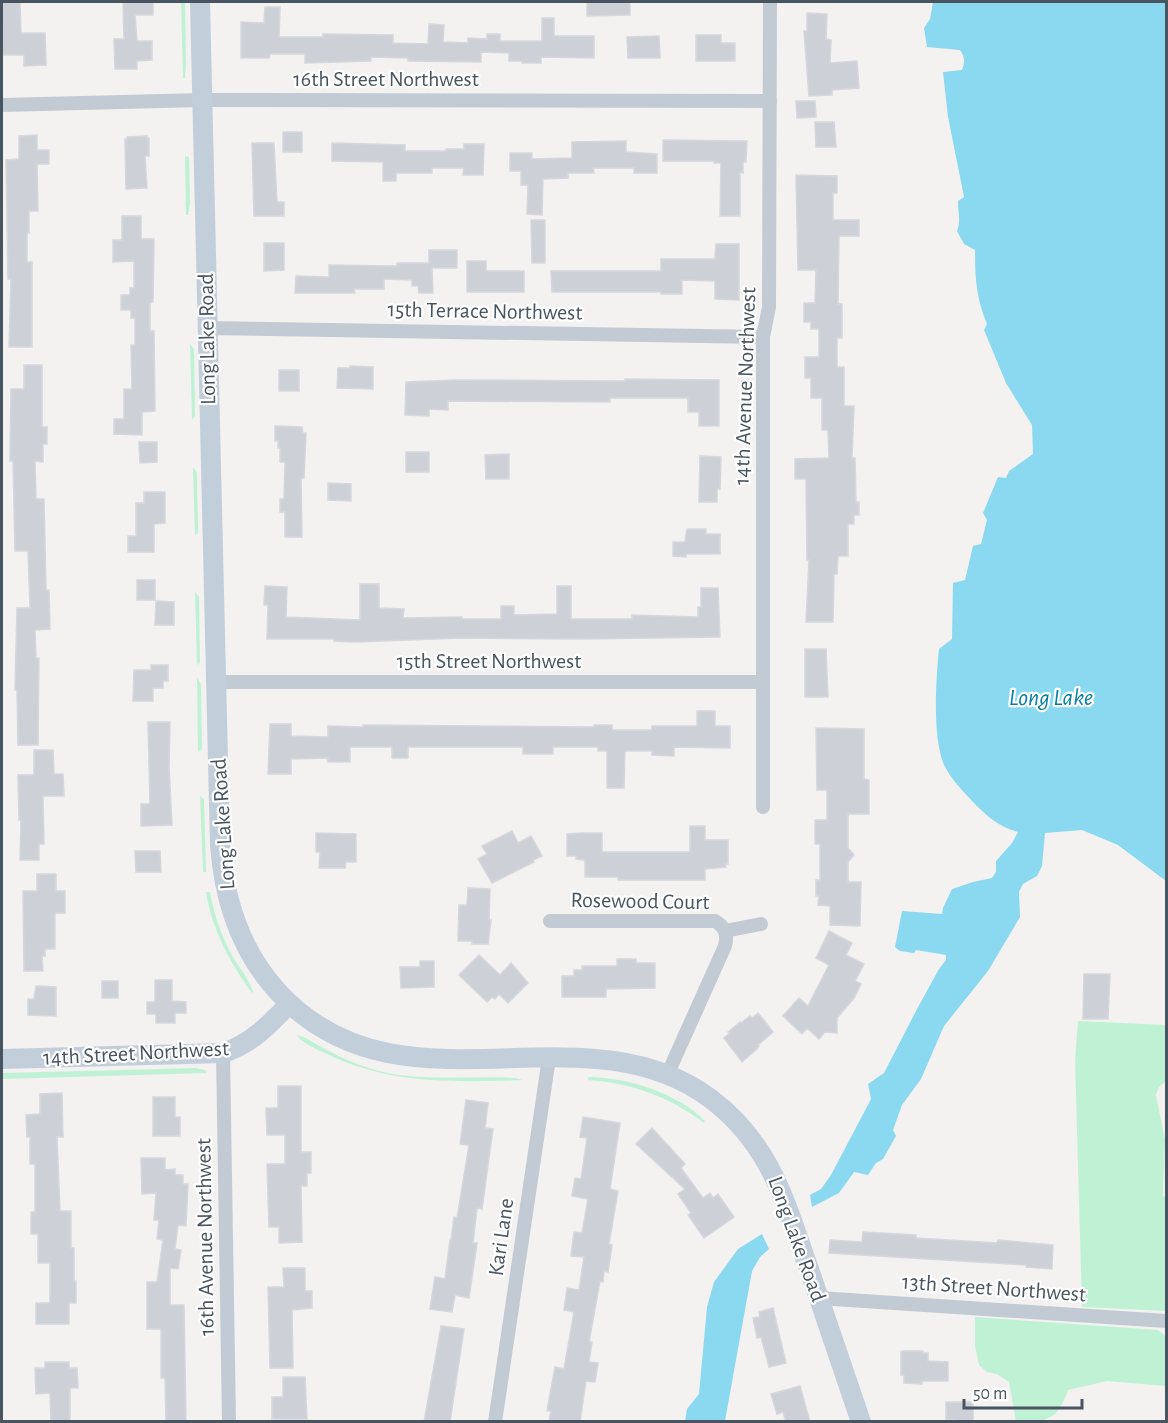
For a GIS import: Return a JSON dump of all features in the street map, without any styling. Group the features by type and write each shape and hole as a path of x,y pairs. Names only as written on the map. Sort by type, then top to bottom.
{"street":[{"name":"Long Lake Road","path":"200,2 220,845 226,895 236,927 251,956 268,981 289,1004 333,1034 357,1045 385,1053 447,1060 598,1058 668,1073 711,1099 733,1118 752,1140 779,1185 861,1422"},
{"name":"14th Avenue Northwest","path":"763,807 761,682 763,337 769,307 770,2"},
{"name":"16th Street Northwest","path":"2,105 202,100 770,101"},
{"name":"15th Terrace Northwest","path":"207,328 763,337"},
{"name":"15th Street Northwest","path":"216,681 761,682"},
{"name":"Rosewood Court","path":"550,921 715,921 722,925 727,938 725,946 668,1073"},
{"name":"Rosewood Court","path":"725,931 761,924"},
{"name":"14th Street Northwest","path":"2,1059 223,1053 241,1047 262,1031 289,1004"},
{"name":"16th Avenue Northwest","path":"223,1053 229,1422"},
{"name":"Kari Lane","path":"495,1422 549,1058"},
{"name":"13th Street Northwest","path":"819,1298 1167,1321"}],"green space":[{"path":"181,2 185,2 185,78 183,78"},
{"path":"185,156 189,157 190,204 188,215 186,215"},
{"path":"190,344 194,349 195,416 192,420"},
{"path":"193,467 197,473 198,532 196,535 195,535"},
{"path":"195,592 199,597 200,663 197,665"},
{"path":"197,678 201,684 202,749 198,752"},
{"path":"200,796 204,799 206,872 203,872"},
{"path":"206,892 210,892 222,935 249,983 252,993 236,970 217,932"},
{"path":"1078,1021 1166,1025 1166,1081 1159,1087 1156,1095 1165,1140 1163,1195 1166,1199 1166,1311 1082,1307 1075,1060"},
{"path":"296,1035 354,1063 390,1073 425,1077 497,1077 523,1080 448,1081 399,1076 351,1064 315,1048"},
{"path":"195,1068 205,1070 207,1073 2,1079 2,1073"},
{"path":"588,1077 619,1080 651,1088 681,1102 705,1121 704,1123 678,1106 650,1093 620,1084 588,1080"},
{"path":"975,1317 1158,1330 1166,1336 1166,1386 1107,1381 1068,1390 1060,1408 1050,1417 1036,1421 1016,1421 1009,1382 997,1374 987,1372 979,1365 975,1346"}],"water":[{"name":"Long Lake","path":"933,2 1166,2 1166,881 1118,845 1082,830 1045,833 1042,866 1037,876 1023,884 1019,892 1020,917 988,971 944,1026 921,1079 902,1105 893,1130 896,1136 883,1159 876,1163 868,1175 854,1172 839,1193 812,1207 810,1195 821,1189 831,1175 871,1099 868,1084 884,1073 917,1009 946,960 946,955 916,950 914,953 900,951 895,947 902,911 942,914 952,889 992,878 996,872 996,861 1012,843 1018,832 999,824 988,816 950,775 940,753 936,723 939,649 952,639 953,583 965,580 973,546 981,544 987,520 983,513 998,477 1006,478 1009,471 1033,454 1032,425 1006,383 984,330 987,324 980,305 977,287 975,250 964,244 957,231 958,201 964,197 948,117 943,72 962,70 964,60 960,50 927,47 924,28 930,19"},
{"path":"762,1234 769,1249 760,1257 752,1271 725,1421 685,1421 687,1409 699,1394 707,1307 714,1282 738,1249"}],"building":[{"path":"2,2 20,2 21,33 45,33 46,65 24,66 24,55 3,55"},
{"path":"123,2 153,2 153,15 135,15 137,41 152,41 152,60 137,61 137,69 115,69 114,39 124,39"},
{"path":"587,2 630,2 630,15 587,16"},
{"path":"265,7 280,7 279,37 323,37 323,34 393,35 393,43 428,44 429,24 444,25 443,42 468,43 468,38 487,39 487,34 500,34 500,41 542,41 542,18 554,18 554,36 594,36 594,58 541,57 541,63 522,63 522,61 509,61 509,53 481,52 481,62 408,61 408,58 371,57 371,61 305,63 305,54 270,54 269,58 241,58 241,22 264,23"},
{"path":"807,13 827,14 826,39 831,40 830,63 857,61 859,88 832,90 832,95 809,96 804,31 807,31"},
{"path":"696,35 721,35 721,43 735,43 735,61 696,61"},
{"path":"659,36 660,58 628,58 627,37"},
{"path":"796,101 815,101 816,117 797,118"},
{"path":"815,122 834,122 836,147 816,147"},
{"path":"283,132 302,132 302,152 283,152"},
{"path":"37,135 37,150 49,150 49,164 37,164 38,211 29,211 27,262 32,262 32,347 9,347 11,279 8,279 6,160 19,159 19,136"},
{"path":"147,136 149,156 145,156 147,188 126,189 125,139"},
{"path":"663,140 747,141 746,162 743,162 743,173 740,172 740,216 720,216 721,163 663,161"},
{"path":"626,141 626,152 657,154 657,173 634,173 634,168 593,168 594,173 568,173 568,178 543,179 542,215 527,214 528,185 521,185 521,171 510,171 510,153 532,153 532,159 572,158 572,142"},
{"path":"252,143 274,143 277,202 284,202 284,216 254,216"},
{"path":"332,143 405,145 405,151 446,151 446,149 464,149 464,144 484,144 483,175 463,175 464,168 432,168 432,173 396,173 396,181 383,181 383,162 332,161"},
{"path":"796,175 837,176 837,193 833,193 833,220 859,220 859,236 839,236 838,304 842,304 842,338 837,338 837,367 844,367 844,406 854,406 852,458 855,458 856,502 859,502 859,515 854,515 854,524 848,524 848,556 838,556 837,574 834,574 833,622 806,622 809,560 807,560 806,479 795,479 795,459 829,458 828,430 822,430 822,398 811,398 811,378 805,378 805,357 819,357 819,329 811,329 811,322 804,322 804,303 815,303 816,270 798,270"},
{"path":"122,216 141,216 141,239 154,239 150,331 154,331 155,411 142,412 142,435 114,434 114,419 124,419 124,389 132,389 131,345 135,345 135,318 131,318 131,310 121,310 121,295 130,295 130,288 134,288 134,261 113,262 113,240 122,240"},
{"path":"531,220 545,220 545,263 532,263"},
{"path":"264,243 284,243 284,270 264,271"},
{"path":"716,244 739,244 739,300 715,299 715,281 682,280 682,294 552,292 551,271 661,271 661,259 715,259"},
{"path":"429,250 457,250 457,268 432,268 433,293 419,293 418,286 412,286 412,280 384,279 384,289 354,289 355,293 295,293 296,276 329,277 329,265 397,266 397,263 429,263"},
{"path":"467,261 486,261 486,271 524,271 524,292 467,292"},
{"path":"24,365 42,365 42,427 47,427 47,444 43,444 43,462 35,461 36,499 44,499 46,590 49,590 50,629 35,630 36,658 39,658 38,745 18,745 17,690 15,690 17,608 30,608 28,551 15,551 13,461 10,461 11,389 24,389"},
{"path":"350,366 373,367 373,389 337,388 338,368 350,368"},
{"path":"279,370 299,370 299,391 279,391"},
{"path":"625,379 719,380 719,426 699,426 699,412 688,412 688,398 610,398 610,402 448,401 448,410 429,409 429,416 405,415 406,382 625,381"},
{"path":"275,426 302,427 303,433 306,433 304,478 301,478 302,537 285,537 285,512 280,512 280,499 284,499 285,462 280,462 280,448 278,448 278,441 275,441"},
{"path":"139,442 157,442 157,462 140,463"},
{"path":"406,452 429,452 429,472 406,472"},
{"path":"509,454 509,479 486,479 485,455"},
{"path":"700,456 721,457 720,489 717,489 717,502 699,502"},
{"path":"328,483 351,484 351,501 328,500"},
{"path":"144,492 165,492 165,523 154,524 154,552 128,552 128,536 136,536 136,503 144,503"},
{"path":"687,529 706,529 706,534 720,534 720,554 673,556 673,542 685,542"},
{"path":"137,580 155,580 155,600 137,600"},
{"path":"360,584 379,584 379,608 404,609 403,618 462,617 462,619 501,619 501,606 514,606 514,615 557,614 557,586 571,586 571,619 632,619 632,615 698,617 698,607 701,607 701,588 718,588 720,637 462,638 354,642 334,641 334,639 267,639 268,605 264,605 265,586 287,587 286,617 360,620"},
{"path":"156,601 174,602 174,625 155,625"},
{"path":"805,649 826,649 828,697 805,697"},
{"path":"151,665 168,665 168,681 163,681 163,688 153,688 153,701 133,701 134,670 151,670"},
{"path":"697,711 715,711 715,726 730,726 730,748 674,747 674,756 652,755 652,751 625,751 624,788 607,788 607,751 598,751 598,747 553,747 553,754 523,754 523,747 408,747 408,758 392,758 392,747 350,747 350,762 328,762 328,758 291,759 291,774 268,774 270,724 291,724 291,736 328,737 328,726 363,727 363,725 594,727 594,725 612,725 612,730 652,730 652,726 697,726"},
{"path":"148,722 170,722 169,767 172,825 141,826 141,804 150,804"},
{"path":"816,728 864,729 864,779 869,780 869,814 848,814 848,848 854,855 848,862 848,882 861,882 860,926 830,925 830,906 818,905 819,896 816,896 816,880 820,880 820,844 815,844 815,820 827,820 827,790 817,790"},
{"path":"34,750 53,750 54,774 63,774 64,796 43,796 44,844 39,844 39,860 20,860 21,820 19,820 18,775 34,775"},
{"path":"690,826 705,826 705,840 728,840 728,864 725,864 726,867 705,869 705,880 618,880 618,877 585,877 585,860 576,859 576,856 567,856 567,834 583,833 602,833 602,852 690,852"},
{"path":"512,831 518,843 531,836 542,856 492,883 478,859 487,854 482,846"},
{"path":"316,833 356,834 356,862 346,862 345,868 319,868 320,852 316,852"},
{"path":"135,851 160,851 161,872 136,872"},
{"path":"37,874 56,874 56,891 65,891 65,913 55,913 55,949 45,949 45,956 42,956 43,971 24,971 23,891 37,891"},
{"path":"468,888 490,889 489,920 491,920 488,944 458,941 459,905 467,905"},
{"path":"829,931 852,943 846,955 864,964 855,981 861,984 854,998 837,1018 837,1033 825,1032 819,1039 807,1028 802,1034 783,1016 799,998 808,1006 829,965 816,958"},
{"path":"479,955 500,975 511,963 528,983 508,1003 499,994 495,999 492,997 487,1002 459,975"},
{"path":"617,959 636,959 636,963 655,963 655,988 606,989 606,997 562,997 562,976 574,976 574,970 582,970 582,966 617,966"},
{"path":"420,961 434,961 434,987 401,988 400,967 420,967"},
{"path":"1084,974 1110,974 1108,1019 1083,1019"},
{"path":"155,980 172,980 172,1001 186,1002 186,1013 175,1013 175,1023 156,1023 156,1014 147,1014 147,1002 155,1002"},
{"path":"102,981 118,981 118,998 102,998"},
{"path":"36,986 56,987 56,1016 28,1015 28,999 34,999"},
{"path":"758,1013 773,1032 742,1062 724,1038 740,1022"},
{"path":"278,1086 301,1086 301,1152 311,1152 311,1173 307,1173 307,1186 301,1186 302,1242 279,1243 279,1227 269,1227 267,1164 285,1164 285,1135 267,1135 266,1108 278,1108"},
{"path":"62,1093 63,1137 57,1137 60,1211 71,1211 71,1248 74,1248 76,1303 69,1303 69,1324 36,1324 36,1303 50,1303 50,1263 38,1263 38,1234 31,1234 31,1212 35,1212 35,1164 30,1164 30,1137 27,1137 26,1115 40,1114 40,1094"},
{"path":"153,1097 175,1097 175,1117 180,1117 180,1136 153,1136"},
{"path":"466,1100 488,1103 485,1128 493,1129 482,1209 477,1208 473,1243 477,1243 469,1298 455,1295 452,1312 430,1309 435,1277 445,1279 454,1217 457,1218 469,1145 460,1144"},
{"path":"583,1117 620,1123 610,1189 618,1191 609,1244 612,1245 608,1272 604,1271 603,1282 600,1281 589,1342 592,1342 589,1362 598,1363 595,1382 586,1381 580,1422 549,1422 551,1411 547,1411 555,1367 564,1369 574,1312 564,1310 567,1288 579,1290 584,1257 571,1256 574,1232 582,1233 588,1199 572,1196 575,1178 581,1179 587,1138 580,1137"},
{"path":"652,1128 685,1164 681,1168 703,1198 710,1193 713,1198 718,1194 734,1217 704,1238 688,1215 691,1213 678,1194 685,1189 636,1144"},
{"path":"141,1158 165,1158 165,1170 175,1169 175,1175 183,1175 183,1184 188,1184 186,1226 178,1225 175,1249 181,1250 178,1269 170,1268 170,1305 184,1305 186,1422 166,1422 165,1378 161,1378 161,1329 147,1329 147,1282 157,1282 163,1240 157,1239 159,1220 154,1220 156,1193 142,1194"},
{"path":"863,1232 916,1235 916,1238 997,1243 998,1240 1053,1245 1052,1269 1026,1267 1026,1265 829,1253 830,1240 862,1242"},
{"path":"283,1268 305,1268 305,1291 312,1291 312,1308 292,1310 293,1368 270,1368 268,1287 284,1287"},
{"path":"773,1308 786,1363 769,1367 761,1337 757,1338 753,1318 760,1317 759,1312"},
{"path":"441,1326 464,1329 450,1422 424,1422"},
{"path":"923,1351 923,1353 928,1353 928,1361 948,1362 948,1381 922,1381 922,1384 904,1383 904,1375 901,1375 901,1352"},
{"path":"45,1362 69,1362 69,1368 77,1368 78,1388 70,1388 70,1422 51,1422 50,1393 36,1394 35,1368 45,1368"},
{"path":"283,1377 305,1377 307,1419 272,1419 272,1397 283,1397"},
{"path":"800,1386 810,1422 786,1422 783,1412 777,1414 771,1394"},
{"path":"946,1402 973,1402 973,1422 946,1419"}]}
